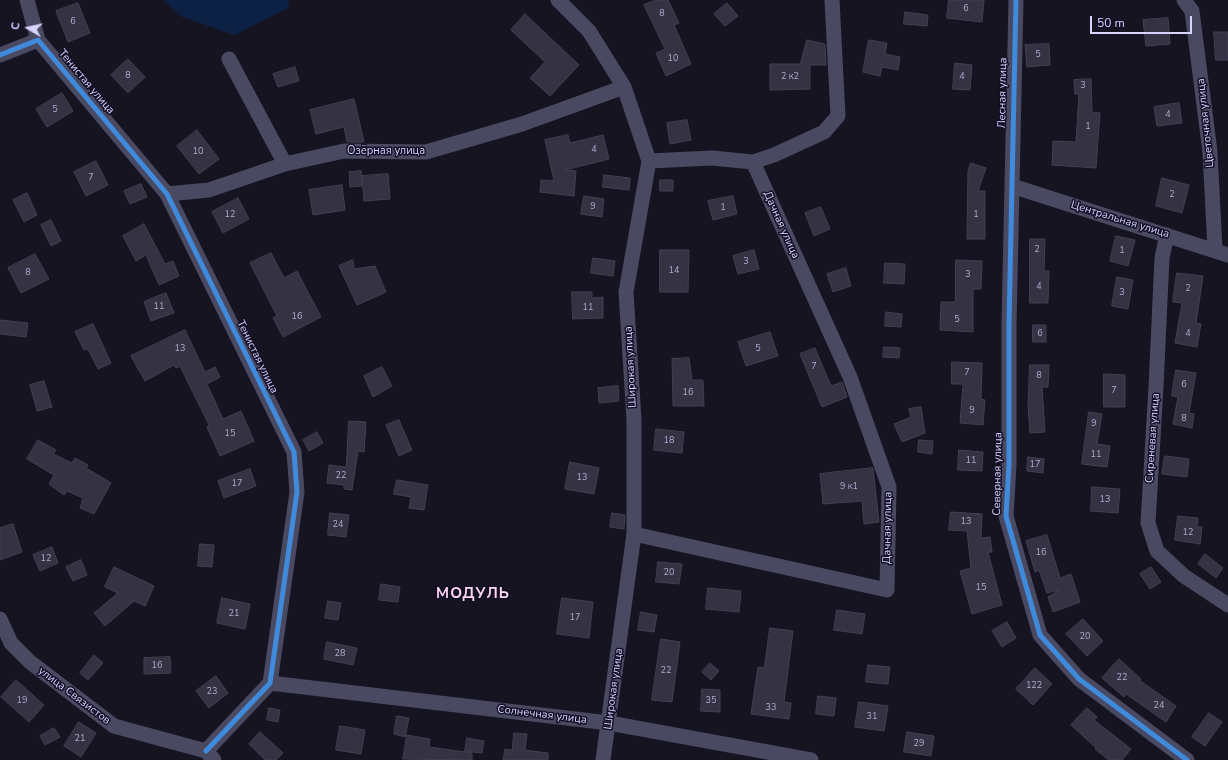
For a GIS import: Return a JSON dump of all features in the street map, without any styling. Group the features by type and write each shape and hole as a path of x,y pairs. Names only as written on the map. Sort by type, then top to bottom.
{"street":[{"path":"0,55 38,40 27,0"},
{"name":"Широкая улица","path":"558,0 589,31 624,87 649,161 626,292 634,420 634,534 603,760"},
{"path":"649,161 712,158 752,162 774,155 824,132 838,116 832,0"},
{"name":"Лесная улица","path":"1012,186 1016,0"},
{"name":"Цветочная улица","path":"1184,0 1192,11 1221,252"},
{"name":"Тенистая улица","path":"38,40 167,194 294,452 297,492 270,683"},
{"path":"229,59 285,164"},
{"name":"Озёрная улица","path":"167,194 209,190 285,164 344,150 426,152 522,124 624,87"},
{"name":"Дачная улица","path":"634,534 887,590 889,487 850,377 752,162"},
{"name":"Центральная улица","path":"1012,186 1221,252"},
{"name":"Северная улица","path":"1012,186 1009,324 1009,465 1006,516 1040,635 1079,679 1187,760"},
{"name":"Сиреневая улица","path":"1168,235 1162,258 1148,523 1157,550 1184,576 1228,606"},
{"name":"улица Связистов","path":"0,619 6,646 30,662 114,726 210,756"},
{"path":"210,756 270,683"},
{"name":"Солнечная улица","path":"270,683 609,723 811,760"}],"water":[{"path":"163,0 289,0 288,8 235,35 182,17"}],"building":[{"path":"656,0 668,0 679,23 674,25 691,64 666,76 656,53 665,49 644,5"},
{"path":"949,0 984,0 982,22 947,18"},
{"path":"78,3 90,33 68,42 56,11"},
{"path":"727,3 738,16 725,26 714,14"},
{"path":"905,12 928,15 927,26 904,24"},
{"path":"525,14 579,65 550,96 530,78 545,62 511,30"},
{"path":"1168,18 1170,44 1146,46 1143,20"},
{"path":"1214,32 1228,32 1228,60 1216,60"},
{"path":"807,40 825,44 826,65 810,65 810,89 770,90 770,64 800,64"},
{"path":"869,40 887,43 885,54 900,57 898,70 882,67 880,76 863,72"},
{"path":"1049,44 1050,65 1027,67 1025,45"},
{"path":"128,59 145,77 128,93 111,75"},
{"path":"955,63 972,65 970,90 953,89"},
{"path":"295,67 299,81 278,87 273,74"},
{"path":"1091,79 1092,112 1100,113 1096,168 1052,165 1053,141 1076,142 1079,94 1075,94 1074,80"},
{"path":"62,93 73,111 47,127 36,109"},
{"path":"354,99 364,142 347,142 344,127 316,134 310,110"},
{"path":"1179,103 1182,123 1157,126 1154,107"},
{"path":"687,120 691,140 670,144 667,123"},
{"path":"197,130 219,159 199,174 177,146"},
{"path":"568,135 570,143 603,135 609,159 565,170 576,171 574,196 540,192 541,180 554,181 545,140"},
{"path":"96,161 108,185 86,196 74,172"},
{"path":"971,163 986,168 978,191 985,191 985,239 967,239 968,171"},
{"path":"361,171 362,186 350,187 349,172"},
{"path":"388,174 390,199 364,201 362,176"},
{"path":"604,175 630,178 629,190 603,187"},
{"path":"1162,178 1189,185 1182,213 1156,206"},
{"path":"660,180 673,180 673,191 660,191"},
{"path":"141,184 147,197 130,204 124,191"},
{"path":"342,185 345,210 313,215 309,190"},
{"path":"27,193 37,215 24,222 13,200"},
{"path":"584,196 604,199 602,217 581,214"},
{"path":"733,196 737,214 713,220 708,201"},
{"path":"238,198 249,219 223,233 212,212"},
{"path":"821,207 830,229 814,236 805,213"},
{"path":"51,220 61,241 51,246 41,225"},
{"path":"144,224 165,264 173,261 179,276 159,285 146,255 136,261 123,236"},
{"path":"1116,236 1135,240 1128,266 1110,261"},
{"path":"1030,239 1045,239 1044,271 1049,271 1048,303 1030,303"},
{"path":"660,250 689,250 688,292 660,292"},
{"path":"754,250 759,269 738,274 733,256"},
{"path":"271,253 284,278 297,271 321,317 283,337 273,318 277,316 250,263"},
{"path":"35,254 49,279 21,293 8,268"},
{"path":"593,258 615,261 613,276 591,273"},
{"path":"353,260 354,269 375,266 386,292 357,305 339,266"},
{"path":"956,260 982,261 981,289 973,289 973,332 940,330 941,302 955,302"},
{"path":"885,263 905,264 904,284 884,283"},
{"path":"846,268 851,286 833,292 827,274"},
{"path":"1177,273 1203,276 1196,323 1201,324 1197,347 1175,343 1182,303 1173,302"},
{"path":"1117,277 1133,280 1128,309 1112,306"},
{"path":"572,292 592,292 592,298 603,297 603,318 573,319"},
{"path":"166,293 174,313 151,321 144,302"},
{"path":"886,312 902,314 901,327 885,326"},
{"path":"0,320 28,323 26,337 0,334"},
{"path":"93,324 111,363 98,369 88,349 84,350 75,332"},
{"path":"1033,325 1046,325 1046,342 1033,342"},
{"path":"185,330 205,372 215,367 220,377 207,384 223,419 241,411 254,441 220,456 207,427 209,425 180,366 176,368 174,365 145,381 131,356"},
{"path":"770,332 778,356 746,366 738,342"},
{"path":"884,347 900,348 899,358 883,357"},
{"path":"815,348 831,386 842,382 847,397 822,407 800,354"},
{"path":"689,358 692,380 703,380 704,406 673,406 672,359"},
{"path":"952,362 982,363 981,399 985,400 983,425 960,423 963,384 952,384"},
{"path":"1030,365 1049,365 1048,387 1042,387 1045,432 1030,433 1028,406"},
{"path":"382,367 392,386 373,397 364,376"},
{"path":"1176,370 1196,373 1189,413 1194,414 1192,428 1173,424 1178,397 1172,396"},
{"path":"1104,374 1125,375 1125,407 1104,407"},
{"path":"44,381 52,407 37,411 30,385"},
{"path":"618,386 619,401 599,403 598,388"},
{"path":"921,407 925,433 902,442 894,424 911,417 909,409"},
{"path":"1089,412 1102,414 1097,444 1110,446 1107,467 1082,464"},
{"path":"399,420 412,450 399,456 386,425"},
{"path":"349,421 366,422 364,452 358,451 352,490 344,489 344,485 327,483 329,465 346,467"},
{"path":"656,429 684,432 682,453 654,450"},
{"path":"317,432 323,443 309,451 303,440"},
{"path":"38,440 56,450 53,454 72,463 75,458 88,465 86,468 111,483 94,514 80,508 83,498 67,491 64,495 49,484 54,475 27,459"},
{"path":"919,440 933,441 932,454 918,452"},
{"path":"959,450 983,452 982,471 958,470"},
{"path":"1165,456 1189,459 1187,477 1162,474"},
{"path":"1028,457 1044,459 1043,473 1027,471"},
{"path":"570,462 599,468 594,494 565,489"},
{"path":"873,468 879,522 864,524 862,501 823,504 820,474"},
{"path":"250,469 256,486 224,498 218,481"},
{"path":"397,480 428,485 424,510 409,508 411,497 394,494"},
{"path":"1092,487 1120,489 1118,513 1091,511"},
{"path":"951,512 982,514 981,538 990,537 992,552 988,552 1002,605 972,614 960,571 971,568 967,531 949,530"},
{"path":"330,513 349,515 346,537 328,535"},
{"path":"612,513 625,515 624,529 610,527"},
{"path":"1178,516 1198,518 1197,527 1202,527 1200,544 1175,540"},
{"path":"13,524 22,552 0,560 0,528"},
{"path":"1047,535 1060,578 1071,574 1080,602 1053,612 1048,597 1060,590 1047,593 1039,570 1035,572 1026,541"},
{"path":"200,544 214,545 212,567 198,566"},
{"path":"52,547 58,563 40,571 33,555"},
{"path":"1205,554 1223,568 1216,578 1198,564"},
{"path":"81,560 87,575 73,581 66,567"},
{"path":"658,562 682,564 679,584 656,582"},
{"path":"114,567 154,586 145,606 134,601 105,626 94,613 118,593 105,587"},
{"path":"1151,567 1161,582 1150,589 1140,574"},
{"path":"381,584 400,587 398,602 379,600"},
{"path":"708,588 741,591 739,612 706,609"},
{"path":"222,598 250,604 245,629 217,623"},
{"path":"562,598 593,602 589,638 557,634"},
{"path":"328,601 341,603 338,620 325,618"},
{"path":"837,610 865,614 862,634 834,630"},
{"path":"641,612 657,615 654,632 638,630"},
{"path":"1083,619 1103,641 1087,656 1066,634"},
{"path":"1007,622 1016,638 1002,647 992,631"},
{"path":"770,628 793,631 784,702 791,703 789,719 751,714 758,667 764,668"},
{"path":"661,639 680,642 672,702 652,700"},
{"path":"327,642 357,648 353,665 324,659"},
{"path":"94,655 103,663 88,680 80,673"},
{"path":"170,657 171,673 144,674 144,658"},
{"path":"1119,659 1141,679 1139,680 1176,706 1166,722 1126,694 1124,697 1102,678"},
{"path":"710,663 719,671 711,680 702,672"},
{"path":"868,665 890,667 888,684 866,682"},
{"path":"1035,668 1052,684 1033,705 1016,689"},
{"path":"216,676 228,693 209,708 196,691"},
{"path":"16,680 44,705 29,722 1,697"},
{"path":"702,689 720,690 720,712 701,711"},
{"path":"818,696 836,698 834,716 816,714"},
{"path":"859,702 888,706 884,731 855,727"},
{"path":"269,708 280,710 278,722 267,720"},
{"path":"1087,708 1097,717 1094,720 1131,749 1122,760 1109,760 1095,749 1096,748 1071,725"},
{"path":"1209,713 1222,722 1205,746 1192,737"},
{"path":"397,716 409,718 405,737 394,734"},
{"path":"79,722 96,733 81,757 64,746"},
{"path":"340,726 365,730 361,754 336,750"},
{"path":"54,728 60,737 45,745 40,736"},
{"path":"260,732 283,753 276,760 265,760 249,744"},
{"path":"907,732 934,736 931,756 904,752"},
{"path":"514,733 527,734 525,750 548,753 548,760 503,760 505,749 512,750"},
{"path":"407,735 430,739 429,747 472,753 472,760 403,759"},
{"path":"467,738 484,741 482,753 465,751"}],"cycle path":[{"path":"1016,0 1009,324 1009,465 1006,516 1040,635 1079,679 1187,760"},
{"path":"0,55 38,40 167,194 294,452 297,492 270,683 206,751"}],"district":[{"name":"МОДУЛЬ","path":"473,594"}]}
